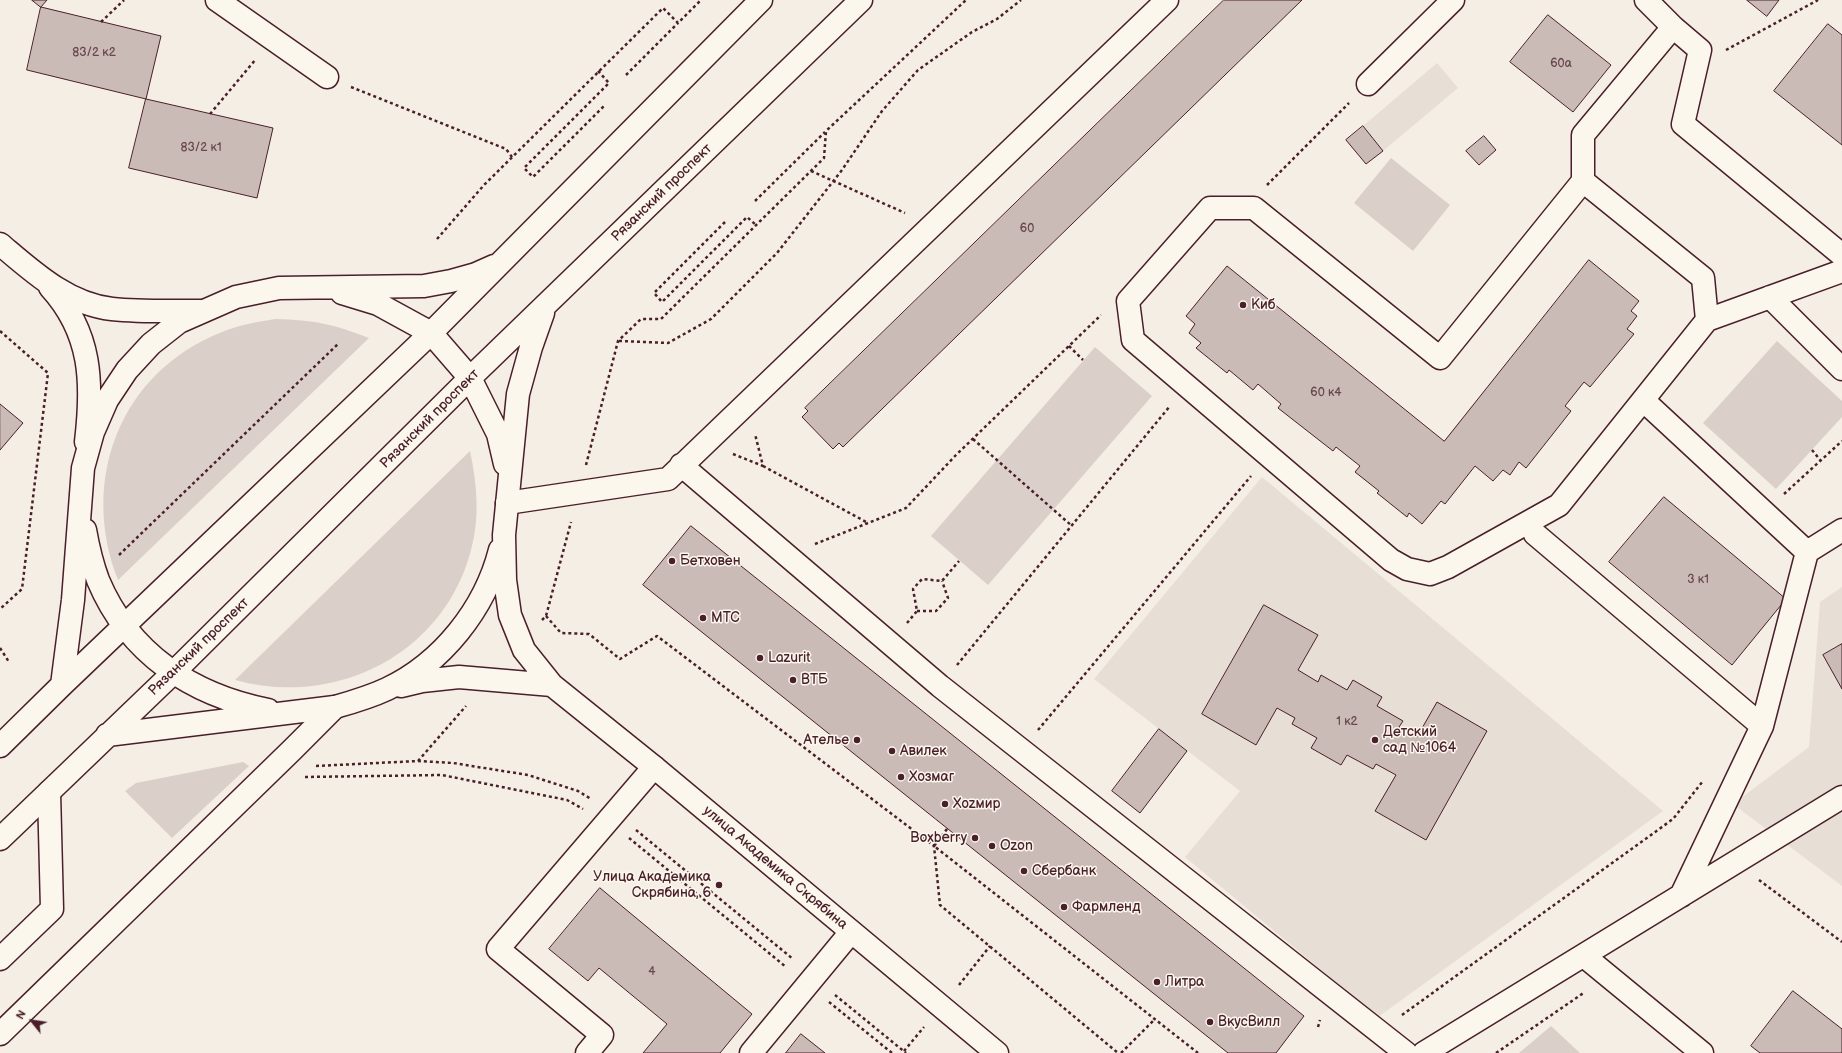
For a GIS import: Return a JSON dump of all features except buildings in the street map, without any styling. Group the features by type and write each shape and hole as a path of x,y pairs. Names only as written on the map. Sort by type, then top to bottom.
{"main road":[{"path":"217,0 327,77"},
{"path":"0,746 506,260 761,0"},
{"name":"Рязанский проспект","path":"0,839 174,672 470,378 545,308 860,0"},
{"path":"507,504 668,479 1167,0"},
{"path":"1368,84 1453,0"},
{"path":"1646,0 1673,27 1700,50 1683,124 1842,255"},
{"path":"1673,27 1583,135 1583,181 1440,358 1254,208 1210,208 1128,301 1133,340 1391,560 1407,569 1430,574 1448,567 1559,505 1708,320 1842,271"},
{"path":"1583,181 1703,278 1708,320"},
{"path":"0,244 42,279 61,299 75,322 84,345 89,371 90,407 80,501 73,600 62,685"},
{"path":"83,468 93,432 107,400 127,370 151,344 179,322 200,311 236,297 278,288 424,286 476,274 506,260"},
{"path":"42,279 65,293 89,303 111,309 200,311"},
{"path":"314,288 345,294 378,304 431,333 470,378 498,434 509,479"},
{"path":"1770,297 1842,369"},
{"path":"107,735 335,707 362,699 388,688 412,674 435,657 454,637 471,614 484,593 496,564 504,535 518,394 531,347 545,308"},
{"path":"1643,400 1807,552"},
{"path":"681,465 940,686 1406,1053"},
{"path":"80,501 90,554 98,579 108,601 125,626 145,650 190,684 213,695 237,703 286,713"},
{"path":"1681,896 1762,726 1807,552 1842,530"},
{"path":"1535,534 1762,726"},
{"name":"улица Академика Скрябина","path":"504,535 505,580 510,615 524,650 552,685 654,767 997,1053"},
{"path":"388,688 422,681 459,677 552,685"},
{"path":"0,1034 335,707"},
{"path":"587,1053 602,1036 498,949 654,767"},
{"path":"0,959 52,909 48,792"},
{"path":"1424,1053 1842,797"},
{"path":"751,1053 851,932"},
{"path":"1584,956 1702,1053"}],"path":[{"path":"101,22 124,0"},
{"path":"626,75 702,0"},
{"path":"755,201 826,131 966,0"},
{"path":"826,131 824,158 661,319 641,319 618,341 668,343 711,319 777,253 834,181 882,111 918,70 972,32 997,19 1021,0"},
{"path":"1696,67 1818,0"},
{"path":"437,239 484,185 663,8 678,23"},
{"path":"210,114 273,39"},
{"path":"598,71 609,83 524,168 533,177 604,106"},
{"path":"327,77 506,150 512,157"},
{"path":"1254,208 1265,187 1368,84"},
{"path":"811,171 932,225"},
{"path":"725,222 654,294 662,302 747,217 756,225"},
{"path":"788,556 906,508 973,439 1105,311 1128,301"},
{"path":"0,331 48,373 22,589 0,609"},
{"path":"117,558 339,343"},
{"path":"1068,346 1083,360"},
{"path":"940,686 1187,386"},
{"path":"973,439 1072,526"},
{"path":"1765,512 1842,441"},
{"path":"1812,450 1821,460"},
{"path":"1021,750 1268,455"},
{"path":"763,466 868,523"},
{"path":"942,581 959,561"},
{"path":"890,644 917,611 913,589 922,579 942,581"},
{"path":"917,611 936,611 948,598 942,581"},
{"path":"546,616 561,633 589,634 620,659 657,636 934,846 1198,1053"},
{"path":"0,648 8,662"},
{"path":"418,762 489,679"},
{"path":"313,766 418,762 453,763 528,775 578,791 811,981 906,1053"},
{"path":"303,776 442,775 567,800 611,817 811,981 892,1053"},
{"path":"1379,1032 1674,819 1708,775"},
{"path":"947,829 934,846 940,905 1120,1053 1155,1019"},
{"path":"1736,862 1842,942"}],"shaded area":[{"path":"1437,63 1458,88 1383,151 1363,126"},
{"path":"1391,158 1450,205 1413,251 1354,203"},
{"path":"275,319 301,320 323,324 345,329 369,338 118,580 107,542 103,505 107,468 117,434 134,402 157,374 187,350 222,332 248,324"},
{"path":"1777,341 1842,401 1842,417 1776,489 1703,423"},
{"path":"1095,347 1152,396 988,585 931,536"},
{"path":"470,451 476,488 476,525 471,550 457,587 437,618 411,644 381,664 347,679 311,686 273,687 235,680"},
{"name":"Детский сад №1064","path":"1262,477 1663,811 1378,1017 1185,857 1240,791 1094,679"},
{"path":"1842,587 1842,886 1733,804 1809,747 1820,602"},
{"path":"243,762 249,766 172,838 125,791 136,783"},
{"path":"1551,1026 1580,1053 1519,1053"}],"place":[{"name":"Киб","path":"1243,305"},
{"name":"Бетховен","path":"672,561"},
{"name":"МТС","path":"703,618"},
{"name":"Lazurit","path":"760,658"},
{"name":"ВТБ","path":"793,680"},
{"name":"Ателье","path":"857,740"},
{"name":"Детский сад №1064","path":"1375,740"},
{"name":"Авилек","path":"892,751"},
{"name":"Хозмаг","path":"901,777"},
{"name":"Хоzмир","path":"945,804"},
{"name":"Boxberry","path":"975,838"},
{"name":"Ozon","path":"992,846"},
{"name":"Сбербанк","path":"1024,871"},
{"name":"Улица Академика Скрябина, 6","path":"719,885"},
{"name":"Фармленд","path":"1064,907"},
{"name":"Литра","path":"1157,982"},
{"name":"ВкусВилл","path":"1210,1022"}]}
